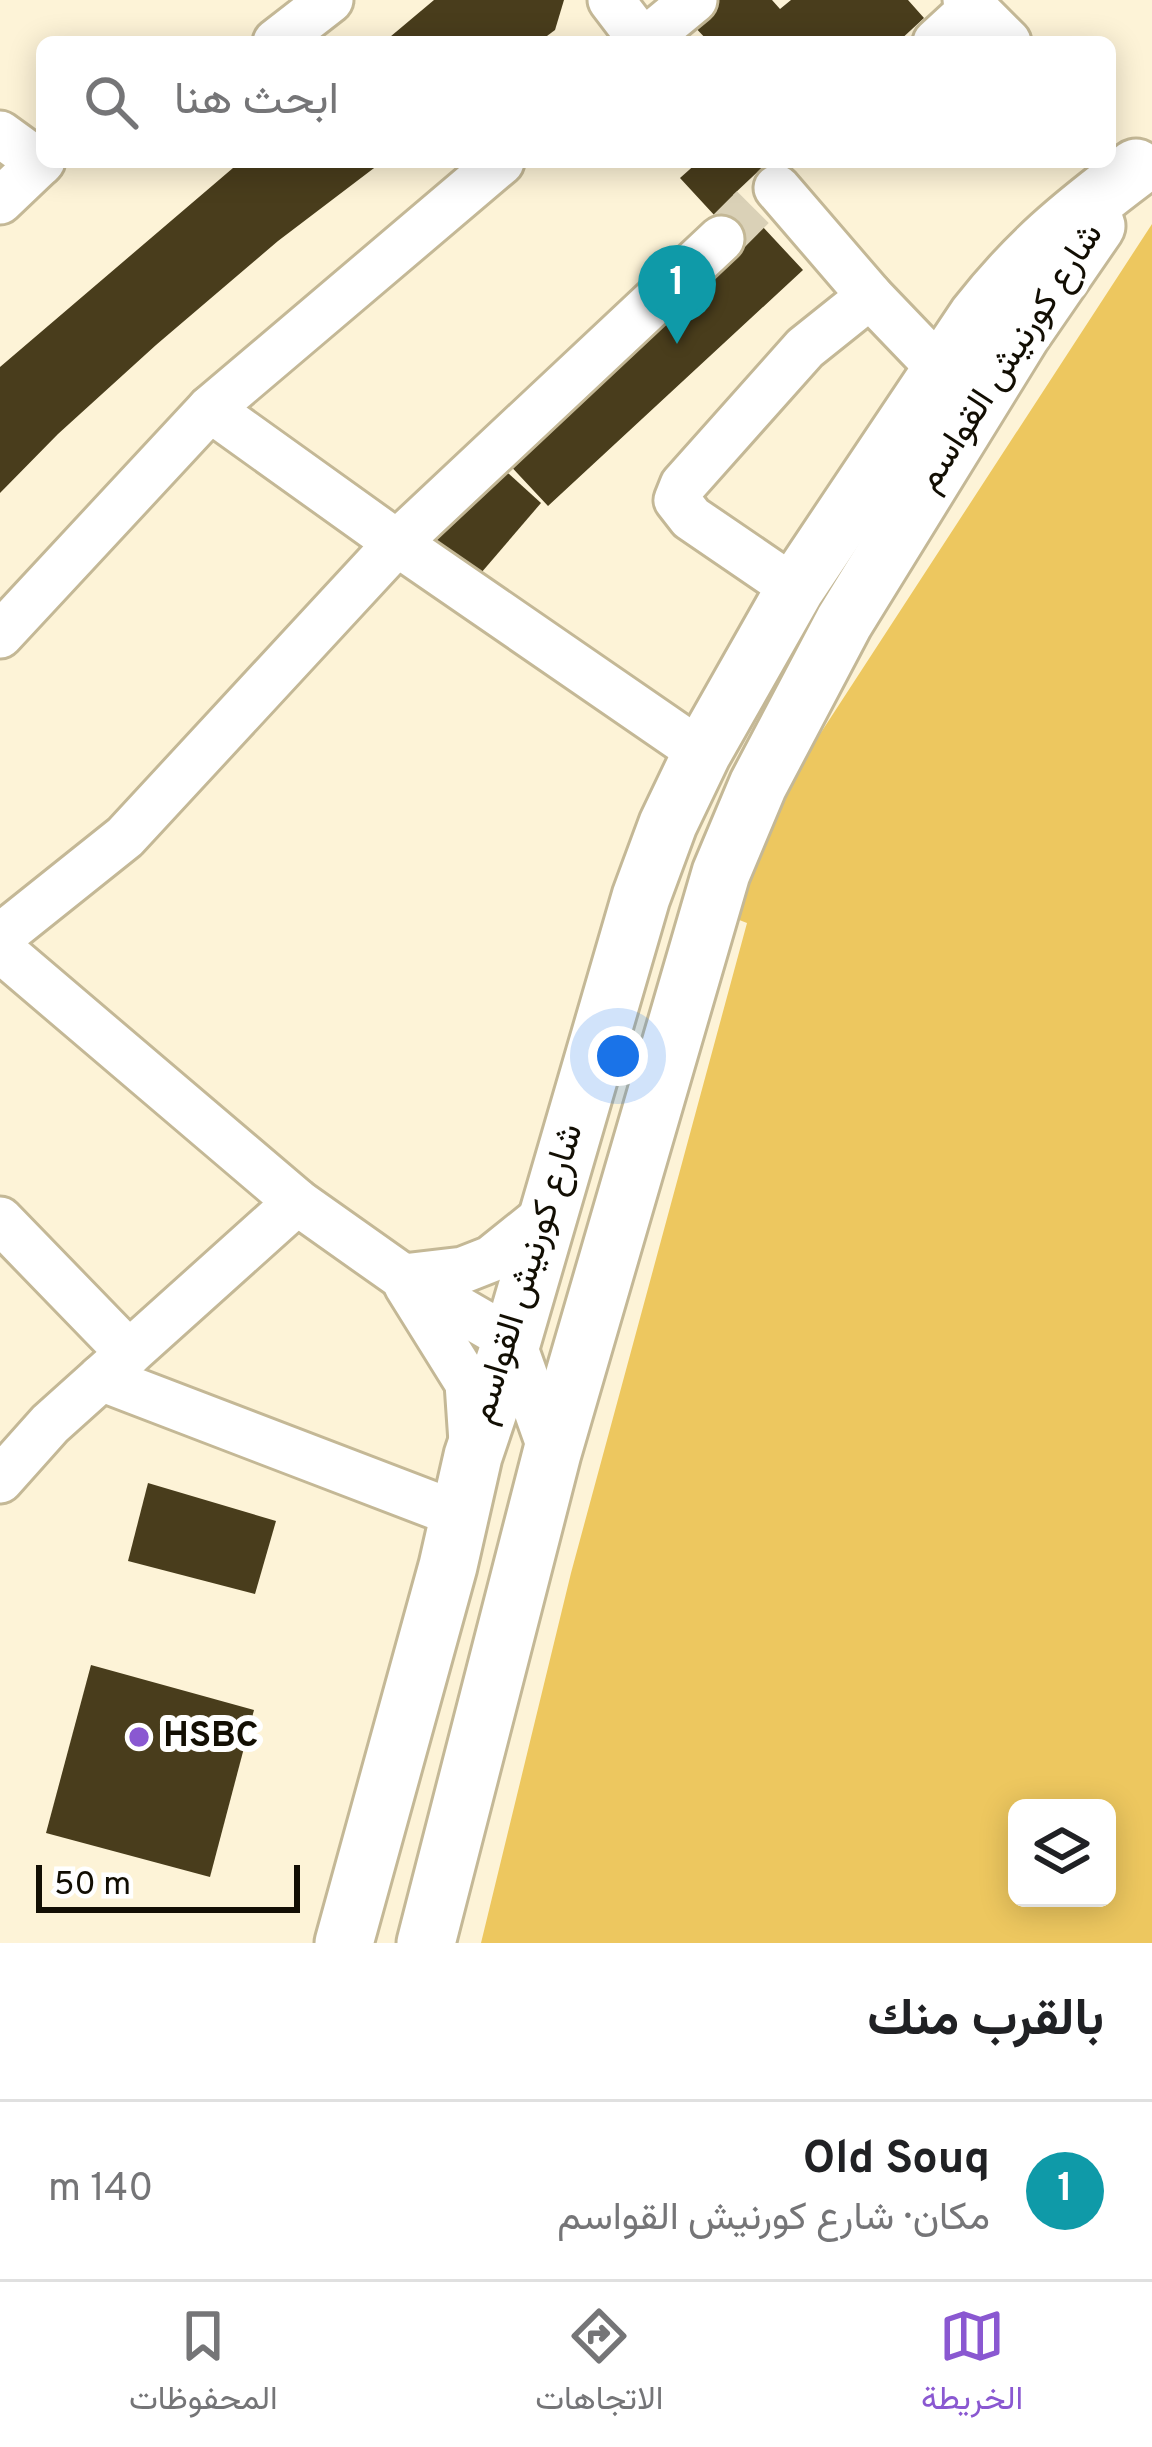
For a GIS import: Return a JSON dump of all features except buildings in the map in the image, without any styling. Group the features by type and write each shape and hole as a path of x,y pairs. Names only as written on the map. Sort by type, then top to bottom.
{"main road":[{"name":"شارع كورنيش القواسم","path":"344,1943 448,1566 472,1456 512,1340 641,897 668,824 702,753 795,590 977,317 1036,248 1133,155"},
{"name":"شارع كورنيش القواسم","path":"425,1943 552,1453 721,873 758,784 844,622 1133,155"}],"street":[{"path":"284,36 330,0"},
{"path":"611,0 638,36"},
{"path":"650,36 694,0"},
{"path":"941,36 970,4 1002,36"},
{"path":"0,134 36,159"},
{"path":"0,201 36,167"},
{"path":"4,625 210,409 494,168"},
{"path":"781,183 870,296 941,370"},
{"path":"0,937 125,837 397,543 722,239"},
{"path":"795,590 691,518 677,500 683,484 806,348 870,296"},
{"path":"210,409 702,753"},
{"path":"0,949 297,1202 403,1277 512,1340 552,1453"},
{"path":"0,1480 50,1424 297,1202"},
{"path":"403,1277 464,1270 491,1259 547,1214"},
{"path":"0,1220 115,1366 459,1515"},
{"path":"403,1277 468,1383 472,1456"}],"shaded area":[{"path":"1152,224 1152,1943 481,1943 571,1573 747,923 729,916 792,777"}],"tunnel":[{"path":"721,239 761,199"}],"place":[{"name":"Old Souq","path":"677,344"},
{"name":"HSBC","path":"139,1737"}]}
